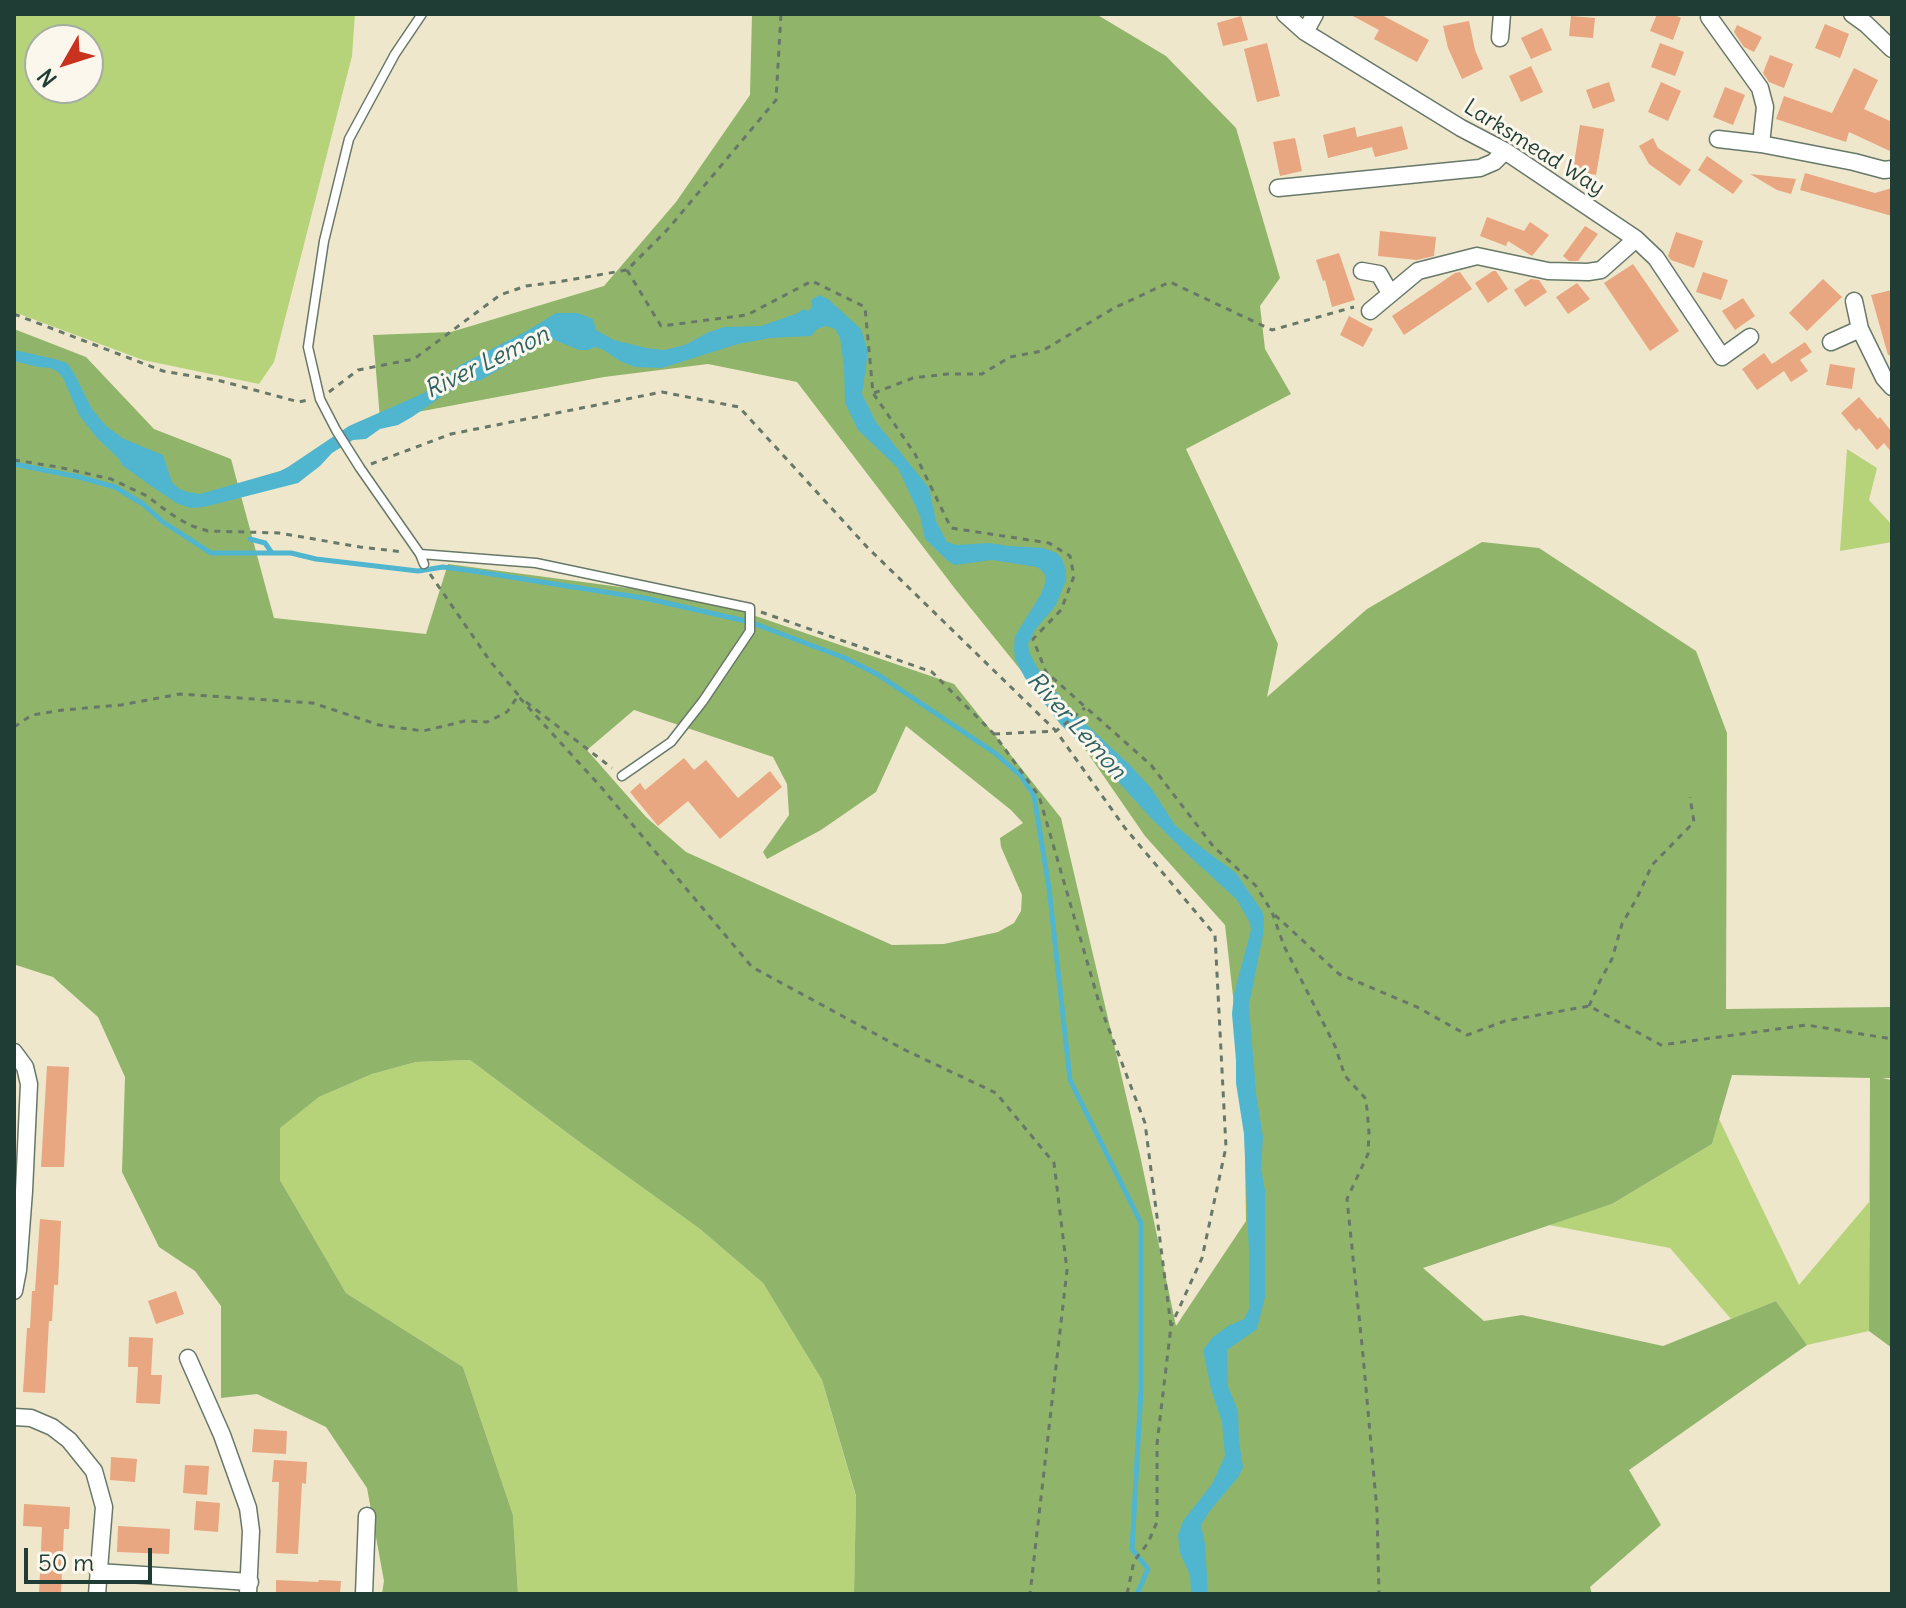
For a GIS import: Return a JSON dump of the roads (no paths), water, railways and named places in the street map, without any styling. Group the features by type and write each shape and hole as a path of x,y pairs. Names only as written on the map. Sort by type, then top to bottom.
{"street":[{"name":"Larksmead Way","path":"1285,14 1305,32 1461,128 1505,151 1636,239 1656,258 1726,363 1750,337"},
{"path":"1305,32 1315,14"},
{"path":"1500,38 1502,14"},
{"path":"1852,14 1891,46"},
{"path":"1709,17 1760,88 1765,107 1761,144"},
{"path":"1718,139 1892,169"},
{"path":"1278,188 1480,168 1494,162 1505,151"},
{"path":"1372,309 1418,271 1477,256 1548,271 1588,272 1601,270 1636,239"},
{"path":"1362,271 1379,274 1390,293"},
{"path":"1854,301 1860,329 1884,378 1892,387"},
{"path":"1831,342 1860,329"},
{"path":"14,1052 25,1067 29,1084 24,1191 14,1291"},
{"path":"98,1572 249,1588 251,1531 248,1508 222,1435 188,1358"},
{"path":"14,1417 31,1418 52,1427 69,1440 94,1471 104,1507 97,1594"},
{"path":"364,1594 367,1516"}],"lane":[{"path":"422,14 395,54 349,139 324,241 308,347 320,399 336,430 424,564"},
{"path":"420,554 536,563 750,608 750,631 703,701 671,742 622,776"}],"water":[{"name":"River Lemon","path":"819,295 828,299 861,329 868,352 862,394 876,422 929,488 936,521 947,542 1043,548 1057,553 1062,559 1066,580 1056,605 1035,630 1028,644 1038,669 1072,711 1151,788 1175,825 1236,873 1262,911 1263,935 1249,1005 1263,1137 1265,1297 1257,1329 1227,1350 1228,1386 1238,1411 1243,1467 1201,1525 1208,1594 1191,1594 1190,1575 1180,1553 1178,1535 1183,1521 1212,1484 1225,1456 1222,1422 1203,1350 1213,1337 1244,1319 1249,1309 1244,1134 1236,1083 1232,1014 1250,923 1237,900 1184,851 1061,725 1025,678 1015,659 1015,636 1041,594 1045,583 1042,571 1037,567 992,560 955,565 925,539 920,516 898,468 858,430 845,403 844,367 840,338 835,329 826,326 817,329 811,336 770,338 738,344 662,368 635,367 602,349 579,350 552,339 481,380 460,384 398,425 380,429 366,439 353,440 332,453 298,483 191,508 178,504 122,465 79,415 58,372 14,361 14,350 67,363 92,409 106,426 124,439 163,455 172,482 187,492 200,494 288,467 349,426 424,393 460,365 556,313 577,313 593,319 596,330 614,340 664,350 685,345 724,327 761,326 803,309 808,311 812,307 811,300"}],"waterway":[{"path":"14,464 115,487 211,553 271,553"},
{"path":"250,539 265,543 272,553 418,571 443,567 473,571 649,599 750,622 845,658 877,674 995,753 1021,776 1034,796 1049,888 1070,1080 1141,1223 1141,1390 1132,1549 1148,1569 1137,1594"}]}
